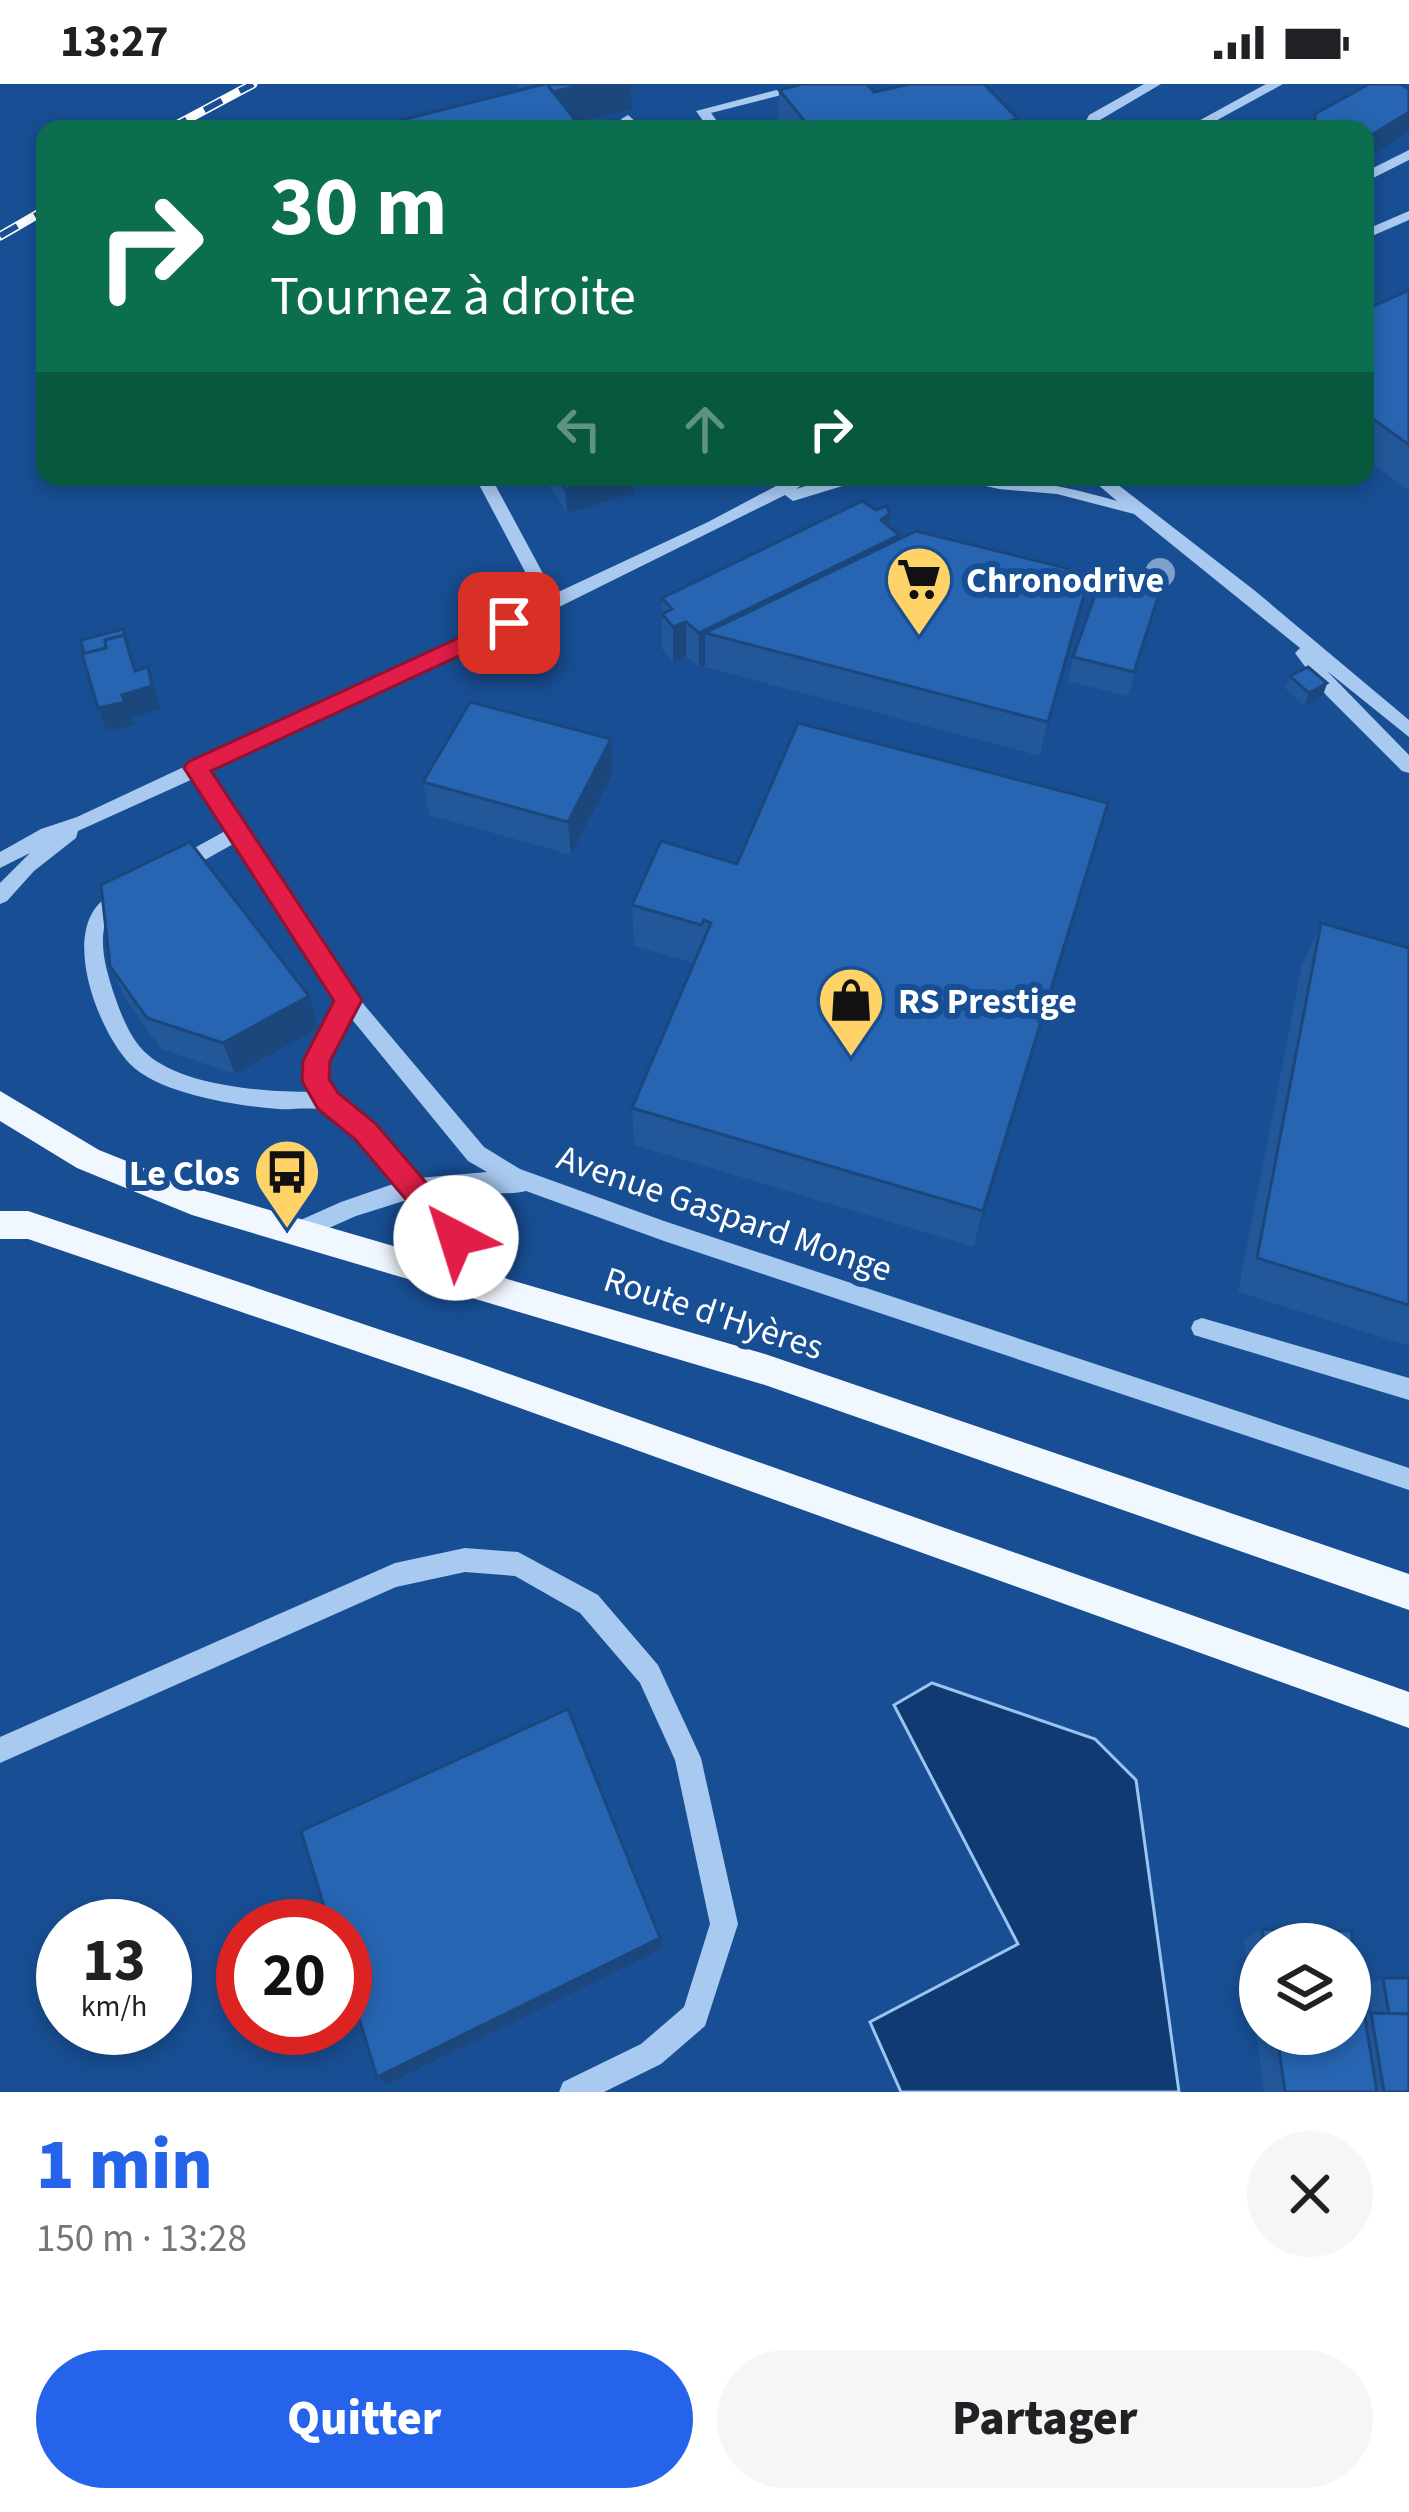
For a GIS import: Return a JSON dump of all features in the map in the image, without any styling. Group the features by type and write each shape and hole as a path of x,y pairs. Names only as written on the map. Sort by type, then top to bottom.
{"main road":[{"name":"Route d'Hyères","path":"0,1104 25,1125 74,1152 295,1233 501,1288 677,1342 1409,1592"},
{"path":"0,1225 28,1225 464,1372 1409,1710"}],"street":[{"path":"710,120 703,111 817,84"},
{"path":"1093,120 1154,84"},
{"path":"1208,120 1276,84"},
{"path":"1374,173 1409,154"},
{"path":"1374,231 1409,215"},
{"path":"488,486 550,604"},
{"path":"0,861 49,834 84,822 550,604 789,486"},
{"path":"714,526 828,486"},
{"path":"1022,486 1057,489 1142,514"},
{"path":"1107,486 1409,730"},
{"path":"1281,624 1332,690 1409,766"},
{"name":"Avenue Gaspard Monge","path":"196,768 348,1000 476,1154 512,1176 1409,1479"},
{"path":"0,896 27,866 84,822"},
{"path":"240,832 108,905 92,933 109,1008 139,1062 168,1076 257,1099 328,1101"},
{"path":"0,840 49,834"},
{"path":"348,1000 316,1061 315,1081 328,1101 365,1131 501,1288"},
{"path":"295,1233 340,1210 412,1186 504,1183 554,1192"},
{"path":"1202,1328 1409,1389"},
{"path":"0,1750 395,1575 465,1560 518,1564 589,1604 649,1675 688,1758 724,1924 695,2016 651,2054 573,2092"}],"water":[{"path":"932,1683 1095,1739 1136,1780 1179,2092 901,2092 870,2022 1018,1944 894,1705"}],"building":[{"path":"547,84 575,120 402,120"},
{"path":"547,84 585,84 553,92"},
{"path":"802,84 867,84 874,92 910,84 984,84 1018,119 804,120 779,90"},
{"path":"1369,84 1400,84 1409,89 1409,112 1374,133 1374,120 1315,120 1315,114"},
{"path":"1409,290 1409,445 1374,420 1374,306"},
{"path":"862,501 876,510 886,506 890,513 881,520 899,535 699,633 686,622 673,627 662,614 672,609 662,598"},
{"name":"Chronodrive","path":"916,531 1090,574 1048,722 705,633"},
{"path":"1101,578 1160,591 1134,672 1073,657"},
{"path":"123,629 128,647 124,635 105,640 106,648 84,654 81,640"},
{"path":"124,635 135,671 148,667 152,686 122,695 125,702 98,708 82,654 106,648 105,640"},
{"path":"1308,667 1327,683 1309,693 1290,676"},
{"path":"470,702 611,739 568,822 423,782"},
{"name":"RS Prestige","path":"798,723 1108,803 983,1211 632,1108 711,923 704,920 701,925 632,905 661,841 737,864"},
{"path":"190,842 309,996 223,1043 147,1018 110,966 101,885"},
{"path":"1321,923 1409,948 1409,1305 1257,1258"},
{"path":"568,1709 660,1938 377,2077 370,2055 372,1899 322,1899 301,1831"},
{"path":"1383,1978 1409,1978 1409,2014 1389,2014"},
{"path":"1371,2013 1409,2014 1409,2092 1384,2092"},
{"path":"1280,2055 1371,2055 1377,2092 1285,2092"}],"railway":[{"path":"186,120 253,84"},
{"path":"0,236 36,215"}],"place":[{"name":"Chronodrive","path":"919,638"},
{"name":"RS Prestige","path":"851,1059"},
{"name":"Le Clos","path":"287,1231"}],"route":[{"path":"456,1238 365,1131 328,1101 315,1081 316,1061 348,1000 196,768 509,623"}]}
